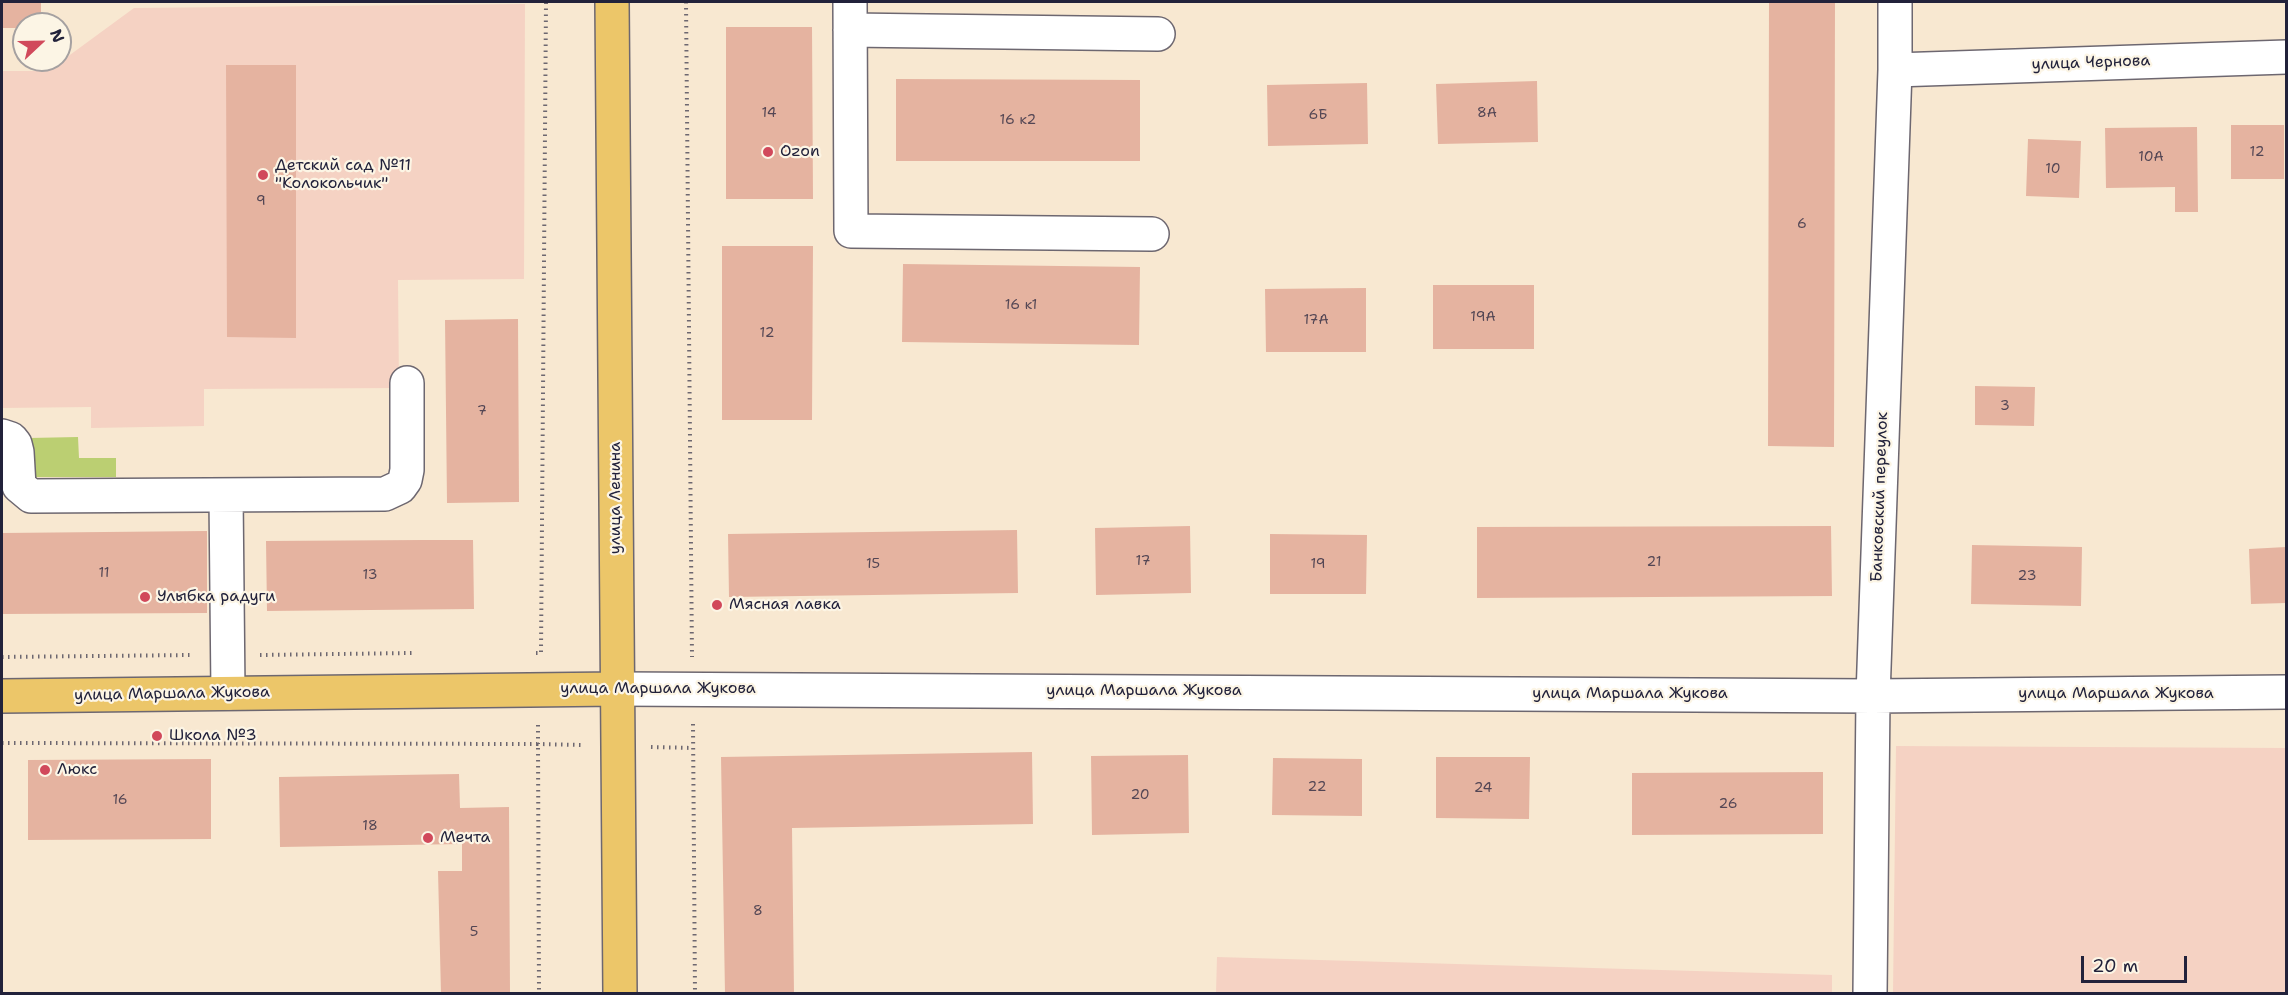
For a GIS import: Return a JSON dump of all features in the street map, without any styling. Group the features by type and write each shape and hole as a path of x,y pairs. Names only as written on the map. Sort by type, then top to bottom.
{"main road":[{"name":"улица Ленина","path":"612,2 620,993"},
{"name":"улица Маршала Жукова","path":"2,696 617,688"}],"street":[{"name":"Банковский переулок","path":"1870,993 1873,696 1895,70 1895,2"},
{"path":"1152,234 851,231 850,16 1158,34"},
{"name":"улица Чернова","path":"1895,70 2286,57"},
{"path":"2,436 11,439 15,444 19,486 31,496 385,494 394,492 405,480 407,470 407,383"},
{"path":"226,495 228,693"},
{"name":"улица Маршала Жукова","path":"617,688 1873,696 2286,693"}],"path":[{"path":"686,2 695,993"},
{"path":"2,743 538,744 539,993"}],"shaded area":[{"name":"Детский сад №11 \"Колокольчик\"","path":"525,4 524,279 398,280 399,388 204,389 204,426 91,428 91,407 2,408 2,71 72,72 72,53 134,8"},
{"path":"1896,746 2286,748 2286,993 1893,993"},
{"path":"1217,957 1832,975 1832,993 1216,993"}],"green space":[{"path":"78,437 79,458 116,458 116,477 30,477 29,438"}],"building":[{"path":"2,2 41,2 41,12 12,12 12,28 2,28"},
{"path":"1769,2 1835,2 1834,447 1768,446"},
{"path":"726,27 812,27 813,199 726,199"},
{"path":"226,65 296,65 296,338 227,337"},
{"path":"896,79 1140,80 1140,161 896,161"},
{"path":"1537,81 1538,142 1438,144 1436,84"},
{"path":"1367,83 1368,144 1268,146 1267,85"},
{"path":"2231,125 2284,125 2284,179 2231,179"},
{"path":"2197,127 2198,212 2175,212 2175,187 2106,188 2105,128"},
{"path":"2028,139 2081,141 2079,198 2026,196"},
{"path":"722,246 813,246 812,420 722,420"},
{"path":"903,264 1140,267 1139,345 902,342"},
{"path":"1433,285 1534,285 1534,349 1433,349"},
{"path":"1366,288 1366,352 1266,352 1265,289"},
{"path":"518,319 519,502 447,503 445,320"},
{"path":"1975,386 2035,387 2034,426 1975,425"},
{"path":"1190,526 1191,593 1096,595 1095,528"},
{"path":"1831,526 1832,596 1477,598 1477,527"},
{"path":"1017,530 1018,593 729,597 728,534"},
{"path":"207,531 207,613 2,614 2,533"},
{"path":"1270,534 1367,535 1366,594 1270,594"},
{"path":"473,540 474,609 267,611 266,541"},
{"path":"1972,545 2082,547 2081,606 1971,604"},
{"path":"2286,547 2286,603 2251,604 2249,549"},
{"path":"1032,752 1033,824 792,828 794,994 725,994 721,757"},
{"path":"1188,755 1189,833 1092,835 1091,756"},
{"path":"1436,757 1530,757 1529,819 1436,818"},
{"path":"1273,758 1362,759 1362,816 1272,815"},
{"path":"211,759 211,839 28,840 28,760"},
{"path":"1823,772 1823,834 1632,835 1632,773"},
{"path":"459,774 460,808 509,807 510,994 441,994 438,871 462,871 462,844 280,847 279,777"}],"place":[{"name":"Ozon","path":"768,152"},
{"name":"Детский сад №11 \"Колокольчик\"","path":"263,175"},
{"name":"Улыбка радуги","path":"145,597"},
{"name":"Мясная лавка","path":"717,605"},
{"name":"Школа №3","path":"157,736"},
{"name":"Люкс","path":"45,770"},
{"name":"Мечта","path":"428,838"}]}
